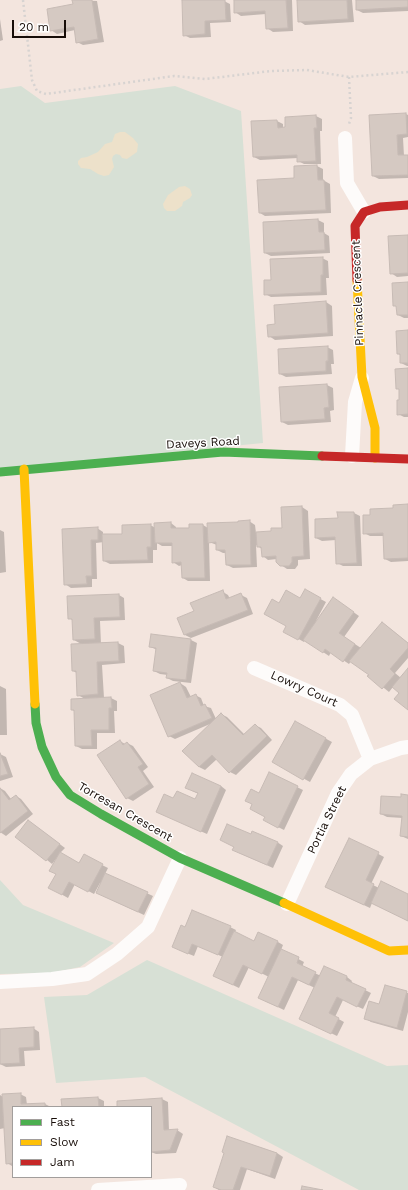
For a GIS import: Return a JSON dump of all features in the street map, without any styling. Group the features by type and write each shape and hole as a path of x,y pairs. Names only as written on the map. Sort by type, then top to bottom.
{"street":[{"path":"344,138 347,183 364,212 380,207 408,205"},
{"name":"Pinnacle Crescent","path":"364,212 355,226 362,377 375,428 376,458"},
{"name":"Pinnacle Crescent","path":"352,456 355,402 362,377"},
{"name":"Daveys Road","path":"0,472 222,452 408,459"},
{"name":"Torresan Crescent","path":"24,469 36,723 42,747 56,777 70,795 180,858 389,950 408,950"},
{"name":"Lowry Court","path":"254,668 340,705 352,715 370,759"},
{"name":"Portia Street","path":"287,904 338,793 351,774 370,759 408,747"},
{"path":"0,982 52,979 87,974 117,954 148,927 180,858"},
{"path":"98,1190 180,1185"}],"path":[{"path":"23,0 32,80 37,91 46,94 174,76 205,79 271,71 307,70 349,77 408,72"},
{"path":"344,138 351,118 349,77"}],"shaded area":[{"path":"21,86 45,103 175,86 241,111 263,443 0,469 0,89"},
{"path":"0,880 23,905 114,943 80,967 51,973 0,974"},
{"path":"147,960 387,1066 408,1065 408,1190 359,1190 145,1077 56,1083 44,997 87,995"}],"sand":[{"path":"125,132 133,138 138,144 137,152 127,159 116,154 113,156 112,159 114,167 109,175 104,176 90,169 81,168 78,161 81,158 98,152 105,144 112,142 115,134"},
{"path":"185,186 190,189 192,195 190,198 183,202 182,206 175,211 167,211 163,204 168,195 179,187"}],"building":[{"path":"72,0 92,0 98,39 76,43 74,27 50,31 47,9 73,4"},
{"path":"182,0 225,0 226,20 205,21 205,34 183,36"},
{"path":"234,0 286,0 288,28 266,29 265,11 234,13"},
{"path":"297,0 347,0 348,19 298,22"},
{"path":"356,0 408,0 408,7 356,10"},
{"path":"406,113 407,134 397,135 398,155 408,155 408,175 372,176 369,115"},
{"path":"316,115 317,128 314,128 316,161 297,162 297,155 253,157 251,121 277,120 278,128 285,127 285,117"},
{"path":"317,165 318,180 324,180 326,210 259,213 257,180 294,178 294,166"},
{"path":"318,219 319,232 324,232 325,250 264,253 263,222"},
{"path":"408,235 408,273 390,274 388,236"},
{"path":"323,257 321,292 264,295 264,280 271,280 270,259"},
{"path":"408,282 408,315 397,315 396,306 393,306 392,283"},
{"path":"326,301 328,333 268,337 267,325 275,324 274,305"},
{"path":"408,330 408,363 400,363 400,354 397,354 396,331"},
{"path":"328,346 326,371 279,374 278,349"},
{"path":"408,368 408,414 397,415 399,389 396,389 395,369"},
{"path":"327,384 329,407 324,408 325,419 281,422 279,387"},
{"path":"408,504 408,558 384,559 383,533 363,534 363,515 370,515 370,509 393,508 393,505"},
{"path":"302,506 304,556 292,557 292,562 289,566 280,566 276,562 276,556 262,557 261,547 257,547 256,532 271,531 271,528 282,528 281,507"},
{"path":"337,512 354,512 357,563 336,564 335,537 315,538 315,519 338,518"},
{"path":"250,520 251,565 226,565 225,550 216,550 216,542 208,543 207,523"},
{"path":"171,522 171,528 189,528 189,524 203,524 205,578 182,578 181,562 172,563 172,543 155,543 154,523"},
{"path":"151,524 151,547 147,547 148,560 103,561 102,534 122,534 122,525"},
{"path":"98,527 98,540 91,540 92,576 86,576 87,584 64,585 62,529"},
{"path":"305,589 321,598 298,640 283,632 286,626 264,614 272,599 279,603 286,590 300,598"},
{"path":"223,590 226,599 241,593 248,610 184,635 177,618 194,611 190,603"},
{"path":"119,594 120,617 94,618 95,639 73,640 72,619 68,619 67,596"},
{"path":"333,597 354,612 339,633 355,644 343,662 325,649 323,653 303,640"},
{"path":"382,622 408,643 408,648 390,669 395,674 382,689 367,676 369,675 349,661"},
{"path":"151,634 191,639 186,680 166,678 167,673 153,671 156,648 149,647"},
{"path":"118,642 119,661 97,662 98,694 77,696 76,671 72,671 71,644"},
{"path":"408,668 408,710 394,699 399,693 392,687"},
{"path":"180,682 187,698 196,694 201,706 205,704 212,718 168,737 150,695"},
{"path":"111,697 112,708 109,708 109,730 91,730 92,746 75,746 74,710 71,710 71,699"},
{"path":"221,713 243,735 255,724 267,736 229,773 212,755 199,767 182,751"},
{"path":"295,721 326,738 303,780 272,762"},
{"path":"120,740 123,745 127,742 143,764 138,767 149,784 126,799 97,755"},
{"path":"0,753 8,774 0,776"},
{"path":"269,772 298,786 278,828 263,820 265,817 250,809 252,804 245,801 251,789 259,793"},
{"path":"192,773 221,786 201,832 156,812 164,794 173,798 177,791 195,799 198,793 185,788"},
{"path":"0,788 9,800 16,795 28,811 0,833"},
{"path":"401,794 408,795 408,837 400,836 402,816 380,814 381,796 401,797"},
{"path":"28,820 60,844 46,861 15,837"},
{"path":"227,824 251,834 252,831 278,842 267,865 232,850 234,847 220,840"},
{"path":"349,838 379,852 366,880 374,884 364,905 325,887"},
{"path":"60,852 79,863 84,854 103,864 88,892 69,882 62,895 48,888 56,874 49,871"},
{"path":"105,873 148,892 138,912 96,893"},
{"path":"381,881 408,894 408,921 371,903"},
{"path":"192,910 231,926 218,955 192,944 188,954 172,947 181,925 185,927"},
{"path":"234,931 254,941 258,932 278,941 262,974 243,965 233,985 213,976"},
{"path":"281,949 299,957 297,963 316,972 309,985 292,977 278,1007 258,998"},
{"path":"324,966 347,976 346,980 366,989 357,1007 337,997 329,1013 339,1018 331,1034 299,1019"},
{"path":"385,985 407,991 397,1028 364,1019 369,1001 379,1004"},
{"path":"34,1027 34,1047 19,1048 20,1063 0,1064 0,1029"},
{"path":"21,1093 21,1104 45,1103 45,1106 12,1106 12,1163 6,1164 2,1094"},
{"path":"98,1097 99,1106 62,1106 61,1099"},
{"path":"162,1098 164,1130 178,1129 170,1150 152,1152 152,1106 117,1106 117,1101"},
{"path":"227,1136 277,1153 270,1176 241,1167 233,1190 221,1190 213,1187 224,1153 222,1152"},
{"path":"302,1186 323,1190 301,1190"}],"traffic: fast":[{"path":"0,472 223,452 322,456"},
{"path":"35,704 36,723 42,747 56,777 70,795 180,858 284,903"}],"traffic: slow":[{"path":"357,280 362,377 375,428 375,458"},
{"path":"24,469 35,704"},
{"path":"284,903 389,951 408,950"}],"traffic: jam":[{"path":"357,280 355,226 364,212 380,207 408,205"},
{"path":"322,456 408,459"}]}
